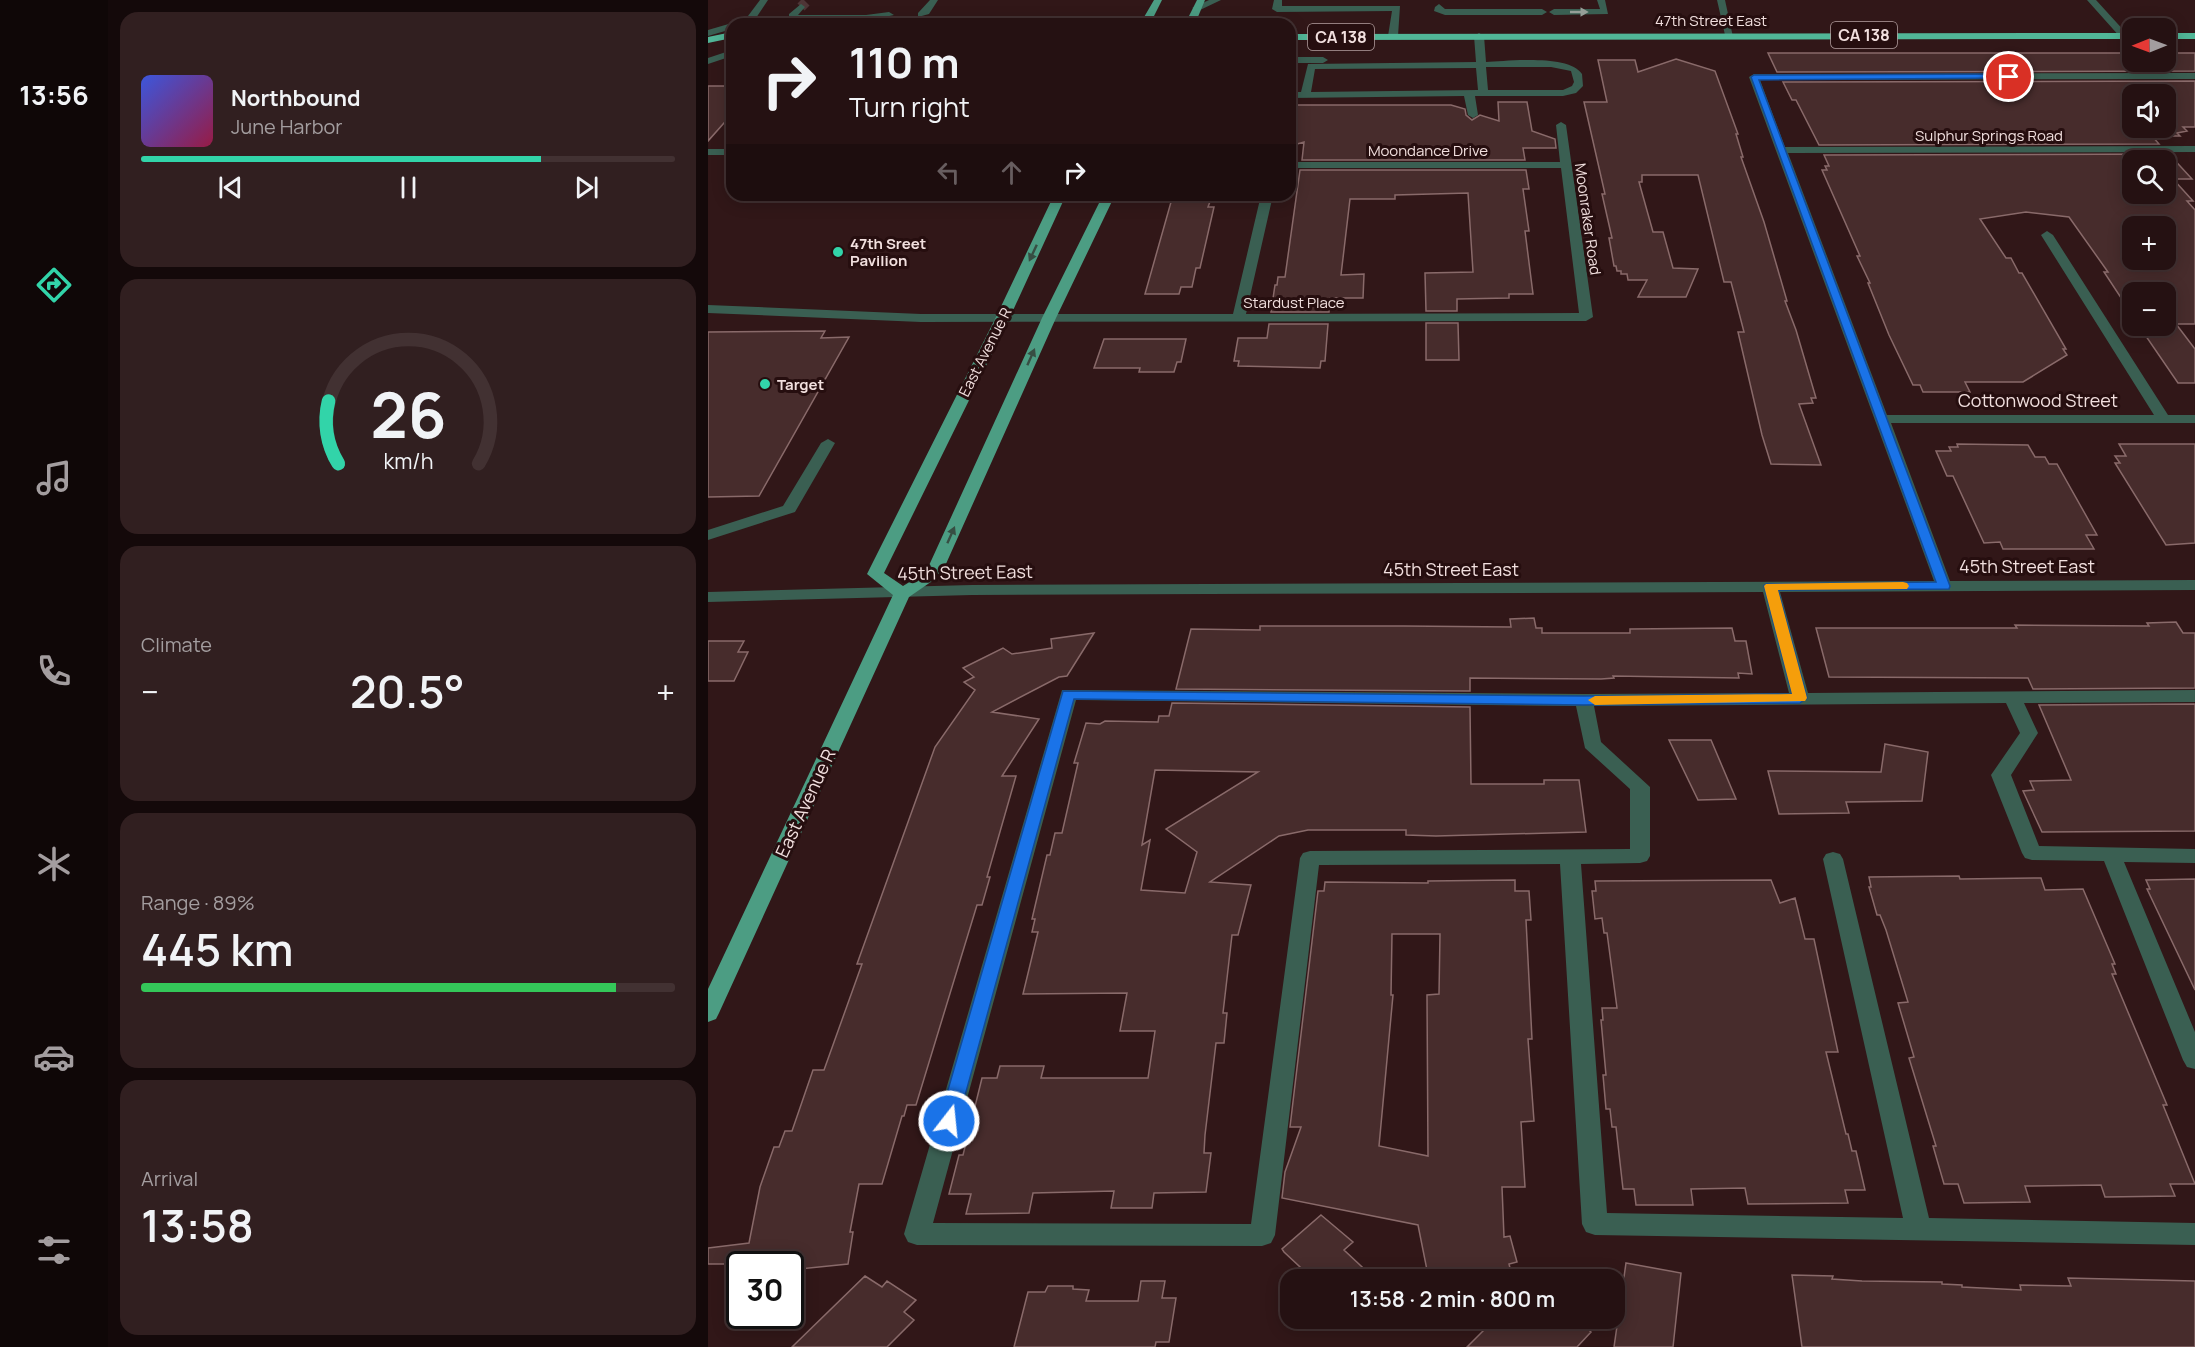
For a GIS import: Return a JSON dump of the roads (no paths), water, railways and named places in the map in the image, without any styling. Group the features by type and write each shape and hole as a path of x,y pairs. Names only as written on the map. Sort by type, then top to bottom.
{"highway":[{"path":"708,34 726,35"},
{"path":"708,40 726,36"},
{"name":"47th Street East","path":"1296,37 2122,36"},
{"path":"2176,36 2195,36"},
{"path":"708,46 726,46"}],"main road":[{"path":"1148,18 1158,0"},
{"path":"1193,18 1199,4"},
{"name":"East Avenue R","path":"708,1014 902,594 875,574 1003,317 1057,201"},
{"path":"902,594 933,575 1049,318 1106,201"}],"street":[{"path":"752,18 764,0"},
{"path":"921,15 934,0"},
{"path":"1199,4 1217,0"},
{"path":"1278,0 1277,9 1397,4 1393,36"},
{"path":"1494,0 1494,7 1438,3 1439,11 1542,12"},
{"path":"1554,12 1605,12 1601,0"},
{"path":"1721,0 1730,35"},
{"path":"2091,0 2122,30"},
{"path":"805,3 792,16 796,18 866,18 890,15"},
{"path":"708,34 726,28"},
{"path":"1479,36 1483,94"},
{"path":"708,61 726,55"},
{"path":"1296,60 1334,60 1357,65"},
{"path":"1296,95 1305,95 1469,94 1483,94 1563,93 1574,91 1580,82 1574,69 1564,66 1311,66 1305,95"},
{"path":"1944,586 1754,77 2195,76"},
{"path":"1469,94 1473,115"},
{"name":"Moonraker Road","path":"1561,125 1586,317"},
{"name":"Sulphur Springs Road","path":"1783,150 2195,149"},
{"path":"708,152 726,152"},
{"name":"Moondance Drive","path":"1296,165 1565,165"},
{"path":"1238,319 1266,201"},
{"path":"2047,235 2164,419"},
{"name":"Stardust Place","path":"708,309 921,318 1586,317"},
{"name":"Cottonwood Street","path":"1881,419 2195,419"},
{"path":"708,535 789,509 828,443"},
{"name":"45th Street East","path":"708,597 902,594 984,590 2195,585"},
{"path":"1770,586 1800,698"},
{"path":"1584,700 1592,744 1640,787 1640,856 1310,858 1262,1235 917,1233 1068,694 1584,700 2195,696"},
{"path":"2012,696 2029,733 2001,775 2032,853 2195,856"},
{"path":"2111,854 2195,1060"},
{"path":"1570,856 1595,1224 2195,1234"},
{"path":"1833,859 1919,1231"}],"tunnel":[{"path":"801,7 806,2"}],"place":[{"name":"47th Sreet Pavilion","path":"838,252"},
{"name":"Target","path":"765,384"}]}
